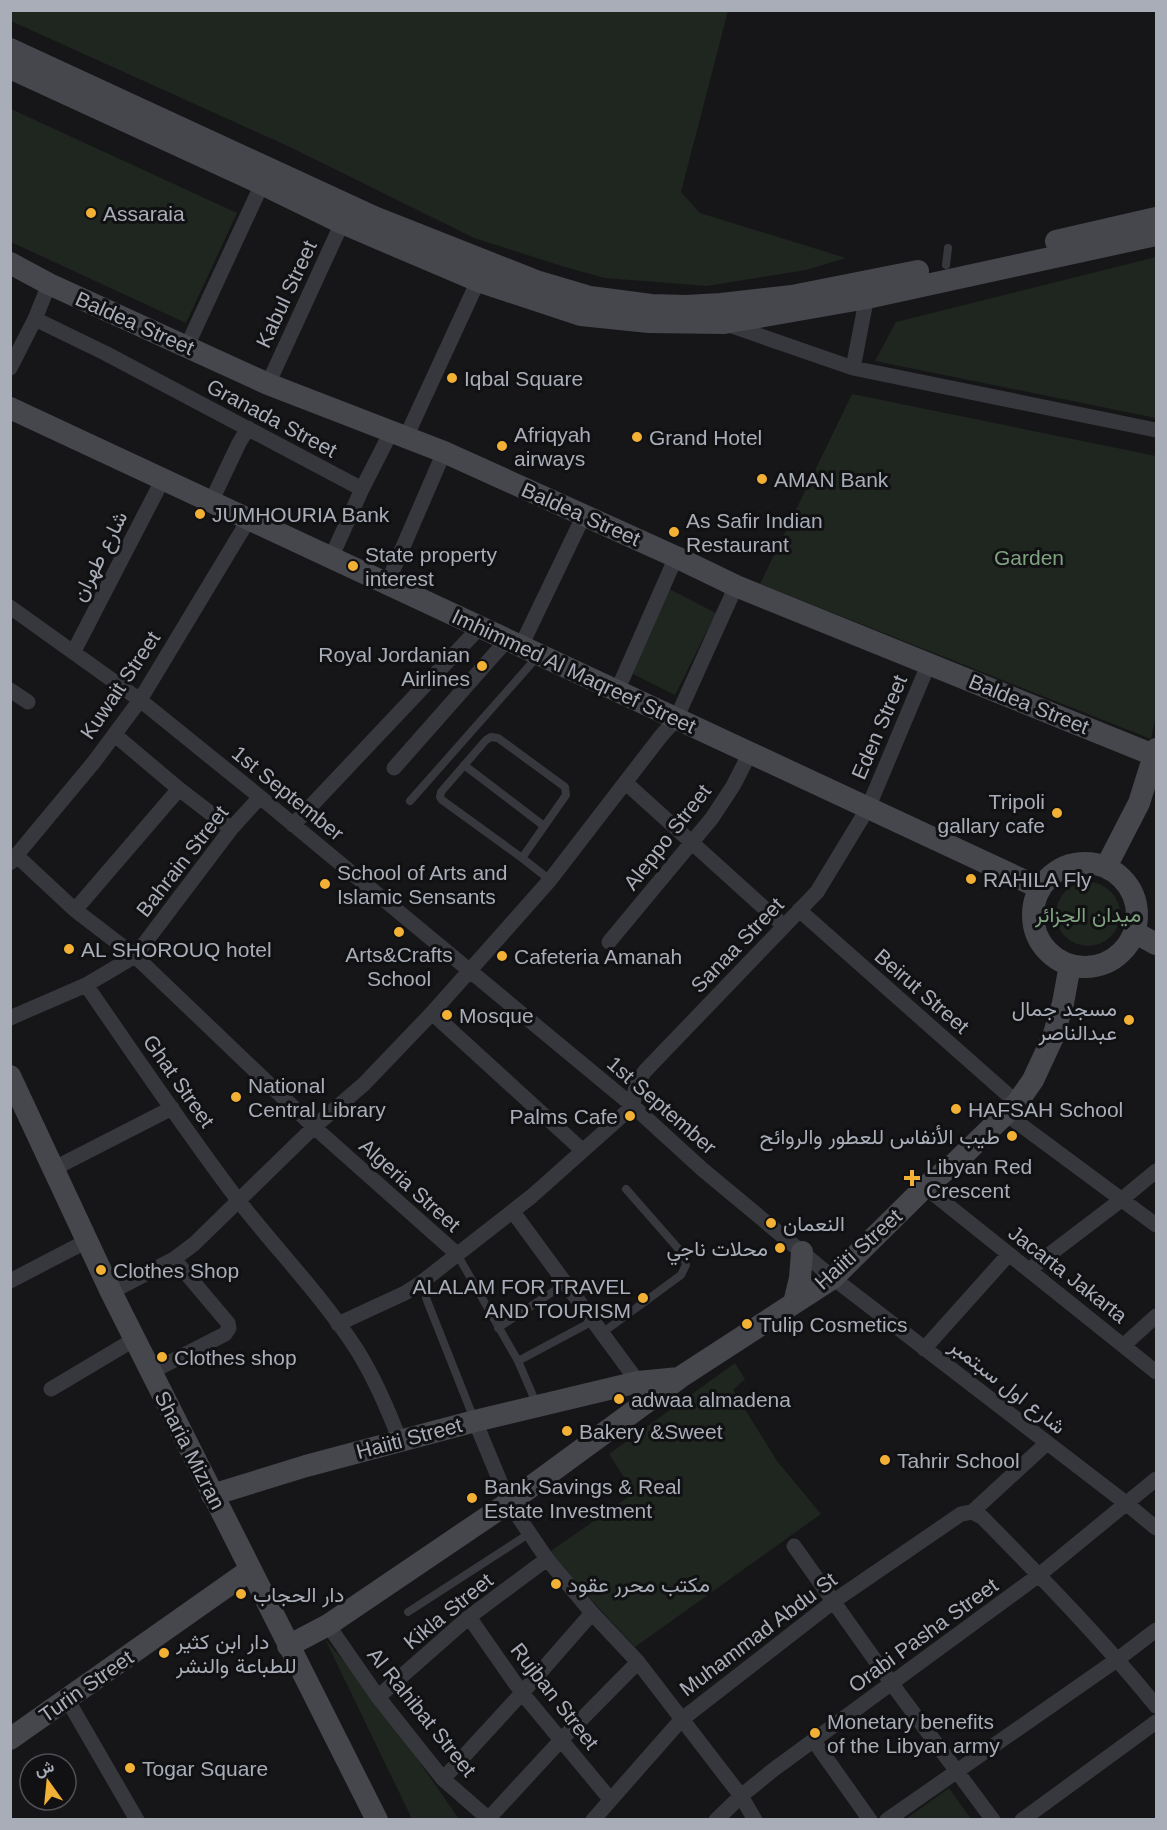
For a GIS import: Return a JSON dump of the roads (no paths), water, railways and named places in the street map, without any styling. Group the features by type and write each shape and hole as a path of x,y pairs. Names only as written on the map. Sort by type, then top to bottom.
{"street":[{"path":"10,49 374,217 536,281 590,297 651,305 722,304 869,284 1156,235"},
{"path":"10,68 342,223 478,281 581,315 649,322 724,323 869,284 947,257 1156,218"},
{"path":"187,346 262,184"},
{"name":"Kabul Street","path":"268,384 342,223"},
{"name":"Baldea Street","path":"10,263 49,284 268,384 444,452 736,586 1156,753"},
{"path":"331,558 362,489 398,434 478,281"},
{"path":"10,368 35,319 49,284"},
{"path":"853,368 869,284"},
{"name":"Granada Street","path":"35,319 105,352 362,489"},
{"path":"724,323 853,368 1156,430"},
{"name":"Imhimmed Al Maqreef Street","path":"10,408 1040,888"},
{"path":"211,502 248,428"},
{"path":"387,584 444,452"},
{"name":"شارع طهران","path":"74,651 163,479"},
{"path":"394,768 522,647 584,515"},
{"name":"Kuwait Street","path":"14,860 115,735 140,700 249,519"},
{"path":"617,691 676,557"},
{"path":"111,1292 174,1259 195,1244 314,1127 364,1084 470,971 550,880 676,719 736,586"},
{"name":"1st September","path":"10,607 140,700 260,797 633,1106 702,1169 833,1278"},
{"path":"293,825 480,627"},
{"name":"Eden Street","path":"868,808 929,663"},
{"path":"10,690 28,702"},
{"path":"115,735 231,829"},
{"name":"Aleppo Street","path":"609,942 712,819 750,753"},
{"path":"1106,867 1139,803 1156,753"},
{"path":"626,783 784,926"},
{"path":"75,910 179,789"},
{"name":"Bahrain Street","path":"10,1018 86,985 135,956 231,829 260,797"},
{"name":"Sanaa Street","path":"633,1106 636,1084 645,1071 817,892 868,808"},
{"name":"Algeria Street","path":"14,860 135,956 314,1127 456,1254"},
{"path":"1080,863 1106,867 1129,887 1135,902 1137,917 1134,932 1126,946 1108,961 1086,967 1070,965 1056,958 1045,948 1037,935 1033,920 1034,905 1040,888 1056,872 1068,866 1080,863"},
{"name":"Beirut Street","path":"800,910 1012,1108 1121,1200 1156,1225"},
{"path":"1134,932 1156,944"},
{"name":"Haiiti Street","path":"288,1646 328,1625 509,1503 679,1378 833,1278 925,1187 957,1162 1012,1108 1033,1080 1053,1037 1063,1003 1070,965"},
{"name":"Ghat Street","path":"86,985 239,1201 338,1324 369,1370 400,1440"},
{"path":"432,1013 582,1150"},
{"name":"Sharia Mizran","path":"10,1076 111,1292 376,1820"},
{"path":"338,1324 405,1293 422,1282 513,1212 633,1106"},
{"path":"53,1169 172,1108"},
{"path":"1029,1270 1121,1200 1156,1170"},
{"name":"Jacarta Jakarta","path":"925,1187 1156,1372"},
{"path":"513,1212 638,1382"},
{"path":"10,1281 87,1241"},
{"path":"794,1303 800,1278 802,1252"},
{"path":"924,1349 1009,1254"},
{"path":"151,1372 225,1334 229,1328 228,1323 174,1259"},
{"name":"شارع اول سبتمبر","path":"833,1278 1156,1528"},
{"path":"1124,1345 1156,1316"},
{"path":"51,1389 135,1340"},
{"name":"Haiiti Street","path":"212,1495 306,1466 475,1421 638,1382 679,1378"},
{"path":"475,1421 509,1503 548,1559 592,1613 638,1662 741,1796 755,1820"},
{"name":"Muhammad Abdu St","path":"593,1820 681,1720 834,1601 961,1514 972,1512 1047,1443"},
{"name":"Orabi Pasha Street","path":"716,1820 773,1770 1039,1575 1156,1479"},
{"path":"972,1512 982,1517 1039,1575 1118,1659 1156,1706"},
{"path":"794,1546 892,1684 993,1820"},
{"name":"Kikla Street","path":"378,1697 469,1617 548,1559"},
{"name":"Turin Street","path":"10,1739 250,1570"},
{"path":"443,1779 592,1613"},
{"name":"Rujban Street","path":"469,1617 522,1693 610,1799"},
{"name":"Al Rahibat Street","path":"328,1625 378,1697 443,1779 489,1819"},
{"path":"887,1820 1156,1630"},
{"path":"489,1819 561,1740 638,1662"},
{"path":"66,1699 134,1818"},
{"path":"1022,1820 1156,1722"},
{"path":"814,1741 870,1820"}],"lane":[{"path":"410,801 522,647"},
{"path":"522,858 566,795 566,787 498,738 491,737 441,792 440,797 550,880"},
{"path":"464,765 544,826"},
{"path":"518,1361 598,1327 681,1275 686,1265 683,1254 626,1189"},
{"path":"456,1254 518,1361 538,1406"},
{"path":"498,1328 566,1283"},
{"path":"426,1298 475,1421"},
{"path":"408,1612 530,1533"}],"place":[{"name":"Assaraia","path":"91,213"},
{"name":"Iqbal Square","path":"452,378"},
{"name":"Grand Hotel","path":"637,437"},
{"name":"Afriqyah airways","path":"502,446"},
{"name":"AMAN Bank","path":"762,479"},
{"name":"JUMHOURIA Bank","path":"200,514"},
{"name":"As Safir Indian Restaurant","path":"674,532"},
{"name":"State property interest","path":"353,566"},
{"name":"Royal Jordanian Airlines","path":"482,666"},
{"name":"Tripoli gallary cafe","path":"1057,813"},
{"name":"RAHILA Fly","path":"971,879"},
{"name":"School of Arts and Islamic Sensants","path":"325,884"},
{"name":"Arts&Crafts School","path":"399,932"},
{"name":"AL SHOROUQ hotel","path":"69,949"},
{"name":"Cafeteria Amanah","path":"502,956"},
{"name":"Mosque","path":"447,1015"},
{"name":"مسجد جمال عبدالناصر","path":"1129,1020"},
{"name":"National Central Library","path":"236,1097"},
{"name":"HAFSAH School","path":"956,1109"},
{"name":"Palms Cafe","path":"630,1116"},
{"name":"طيب الأنفاس للعطور والروائح","path":"1012,1136"},
{"name":"Libyan Red Crescent","path":"912,1178"},
{"name":"النعمان","path":"771,1223"},
{"name":"محلات ناجي","path":"780,1248"},
{"name":"Clothes Shop","path":"101,1270"},
{"name":"ALALAM FOR TRAVEL AND TOURISM","path":"643,1298"},
{"name":"Tulip Cosmetics","path":"747,1324"},
{"name":"Clothes shop","path":"162,1357"},
{"name":"adwaa almadena","path":"619,1399"},
{"name":"Bakery &Sweet","path":"567,1431"},
{"name":"Tahrir School","path":"885,1460"},
{"name":"Bank Savings & Real Estate Investment","path":"472,1498"},
{"name":"مكتب محرر عقود","path":"556,1584"},
{"name":"دار الحجاب","path":"241,1594"},
{"name":"دار ابن كثير للطباعة والنشر","path":"164,1653"},
{"name":"Monetary benefits of the Libyan army","path":"815,1733"},
{"name":"Togar Square","path":"130,1768"}],"park label":[{"name":"Garden","path":"1029,557"},
{"name":"ميدان الجزائر","path":"1088,914"}]}
